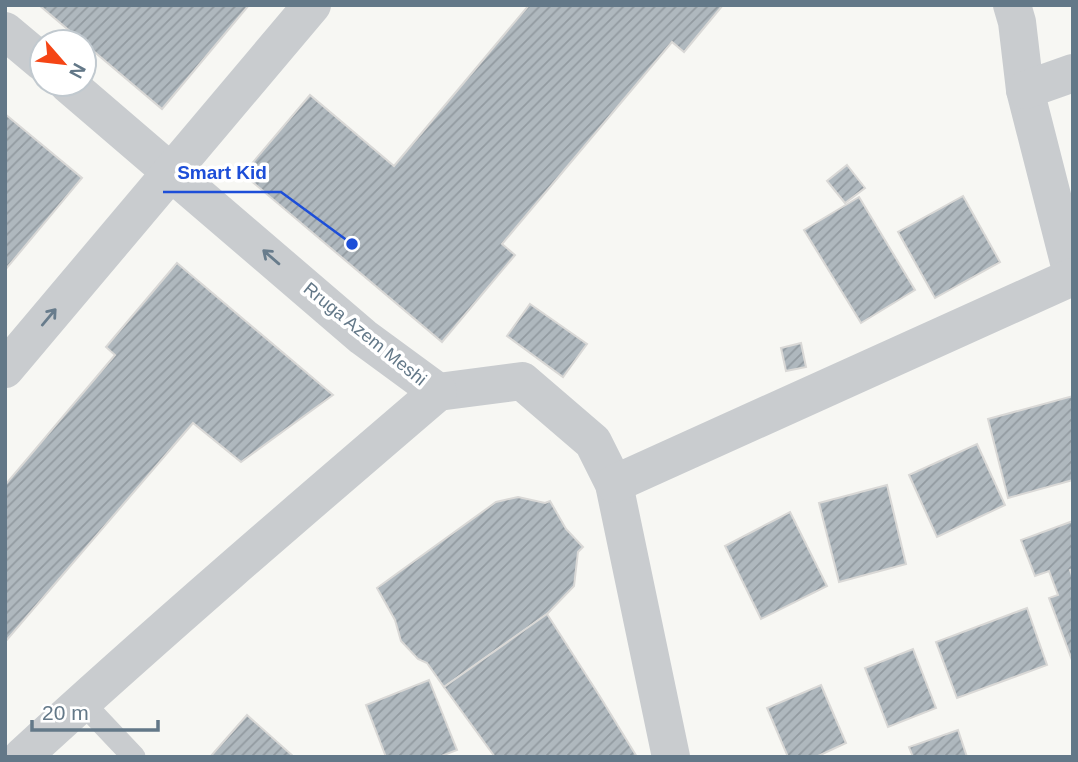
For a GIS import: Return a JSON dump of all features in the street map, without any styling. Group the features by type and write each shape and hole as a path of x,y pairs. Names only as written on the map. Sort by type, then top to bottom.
{"street":[{"path":"5,369 312,5"},
{"path":"614,484 1073,278 1026,90 1017,22 1012,5"},
{"path":"5,31 28,50"},
{"path":"1026,90 1073,73"},
{"name":"Rruga Azem Meshi","path":"85,98 363,337 438,393 522,381 593,442 614,484 671,757"},
{"path":"22,757 260,545 438,393"},
{"path":"5,749 15,757"}],"lane":[{"path":"82,702 134,757"}],"building":[{"path":"39,5 249,5 162,109 98,55 98,28 66,28"},
{"path":"529,5 723,5 684,52 672,42 502,244 515,255 442,342 243,174 310,95 394,166"},
{"path":"5,114 82,178 5,270"},
{"path":"847,165 865,188 845,203 827,181"},
{"path":"963,196 1000,262 935,298 898,232"},
{"path":"859,197 915,290 861,323 804,230"},
{"path":"177,263 333,395 241,462 193,423 5,642 5,485 115,355 106,347"},
{"path":"530,304 587,344 563,377 507,336"},
{"path":"801,343 806,367 786,371 781,348"},
{"path":"1073,396 1073,480 1008,498 988,419"},
{"path":"977,444 1005,505 937,537 909,475"},
{"path":"887,485 906,564 839,582 819,503"},
{"path":"518,497 545,503 550,501 566,529 583,547 578,552 574,586 547,614 444,687 427,663 418,659 401,641 395,620 377,588 496,502"},
{"path":"790,512 827,586 761,619 725,546"},
{"path":"1073,521 1073,569 1070,570 1073,578 1073,663 1049,598 1058,595 1049,571 1035,576 1021,540"},
{"path":"1027,608 1047,665 957,698 936,642"},
{"path":"547,614 637,757 495,757 444,687"},
{"path":"913,649 936,708 888,727 865,668"},
{"path":"429,680 457,750 439,757 386,757 366,705"},
{"path":"821,685 846,743 816,757 788,757 767,708"},
{"path":"247,715 294,757 210,757"},
{"path":"958,730 967,757 913,757 909,747"}],"place":[{"name":"Smart Kid","path":"352,244"}]}
